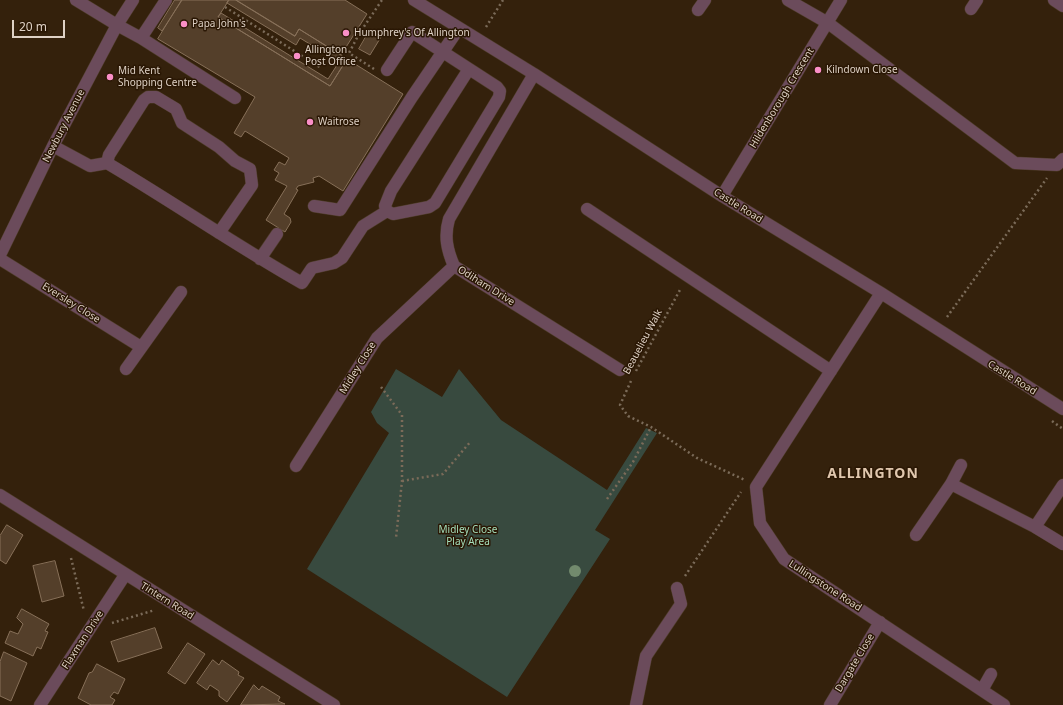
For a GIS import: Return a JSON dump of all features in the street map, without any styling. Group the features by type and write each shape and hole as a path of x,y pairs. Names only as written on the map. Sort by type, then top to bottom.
{"street":[{"path":"76,0 117,26 141,38 235,98"},
{"name":"Newbury Avenue","path":"0,255 53,146 117,26 133,0"},
{"path":"141,38 166,0"},
{"name":"Castle Road","path":"414,0 534,74 722,196 881,292 1063,410"},
{"path":"698,10 706,0"},
{"path":"788,0 828,23 1015,163 1060,162"},
{"name":"Hildenborough Crescent","path":"722,196 841,0"},
{"path":"1054,0 1063,6"},
{"path":"314,206 340,210 412,97 459,28"},
{"path":"381,70 412,32 497,87 500,91 499,97 435,203 429,207 393,214 387,211 385,206 391,191 469,69"},
{"name":"Odiham Drive","path":"534,74 449,219 446,229 448,254 454,266 620,370"},
{"path":"108,163 109,155 144,100 148,97 156,97 176,109 182,123 219,147 235,161 250,169 252,185 219,232"},
{"path":"53,146 90,166 108,163 219,232 260,260 302,283 312,268 334,263 342,258 363,226 387,211"},
{"path":"587,209 831,371"},
{"path":"260,260 277,234"},
{"name":"Eversley Close","path":"0,259 142,347"},
{"name":"Midley Close","path":"296,466 377,338 454,266"},
{"path":"126,369 181,292"},
{"path":"752,484 831,371 881,292"},
{"path":"916,535 951,484 961,465"},
{"name":"Lullingstone Road","path":"752,484 760,523 784,559 1004,705"},
{"path":"951,484 1035,527 1063,544"},
{"path":"1035,527 1063,485"},
{"name":"Tintern Road","path":"0,495 334,705"},
{"name":"Flaxman Drive","path":"40,705 125,575"},
{"path":"636,705 646,656 681,604 677,588"},
{"name":"Dargate Close","path":"830,705 880,622"},
{"path":"982,690 991,674"}],"path":[{"path":"381,70 349,53 359,34 382,0"},
{"path":"479,40 503,0"},
{"path":"225,7 321,68"},
{"path":"938,330 1060,162"},
{"name":"Beauelieu Walk","path":"650,427 628,416 620,405 633,376 688,275"},
{"path":"381,387 402,415 402,481 396,538"},
{"path":"606,499 633,462 650,427 697,458 752,484 677,588"},
{"path":"402,481 443,474 471,441"},
{"path":"65,536 89,630 173,604"}],"green space":[{"name":"Midley Close Play Area","path":"396,369 442,397 459,369 501,420 607,490 646,428 657,433 595,530 610,539 507,697 307,569 389,433 377,423 371,412"}],"building":[{"path":"175,0 182,0 162,31 158,28"},
{"path":"182,0 229,0 218,17 330,86 347,59 403,94 343,191 319,176 313,178 314,182 298,186 296,189 298,190 284,214 290,218 291,222 285,232 266,220 287,186 275,180 279,173 274,170 279,162 285,165 289,158 245,131 241,137 234,133 255,97 158,39"},
{"path":"229,0 236,0 295,36 299,29 347,59 330,86 218,17 221,13 328,79 339,62 300,38 296,45 227,3"},
{"path":"236,0 345,0 367,14 341,55 299,29 295,36"},
{"path":"370,30 381,37 370,55 359,49"},
{"path":"7,525 23,535 6,564 0,560 0,536"},
{"path":"55,561 64,596 42,602 33,566"},
{"path":"22,609 49,624 45,631 48,632 41,649 37,647 33,656 5,643 10,631 18,634 23,624 17,618"},
{"path":"155,628 162,648 118,662 111,642"},
{"path":"188,643 205,654 185,684 168,673"},
{"path":"4,652 27,663 11,701 0,696 0,662"},
{"path":"213,660 219,665 222,660 239,672 238,675 244,678 227,702 219,696 219,691 210,685 207,690 197,683"},
{"path":"97,664 125,679 118,694 114,692 110,697 115,700 112,705 91,705 78,698 89,673 92,672"},
{"path":"254,685 259,690 262,686 280,697 278,701 285,704 241,705"}],"place":[{"name":"Papa John's","path":"184,24"},
{"name":"Humphrey's Of Allington","path":"346,33"},
{"name":"Allington Post Office","path":"297,56"},
{"name":"Kilndown Close","path":"818,70"},
{"name":"Mid Kent Shopping Centre","path":"110,77"},
{"name":"Waitrose","path":"310,122"}],"district":[{"name":"ALLINGTON","path":"873,474"}]}
